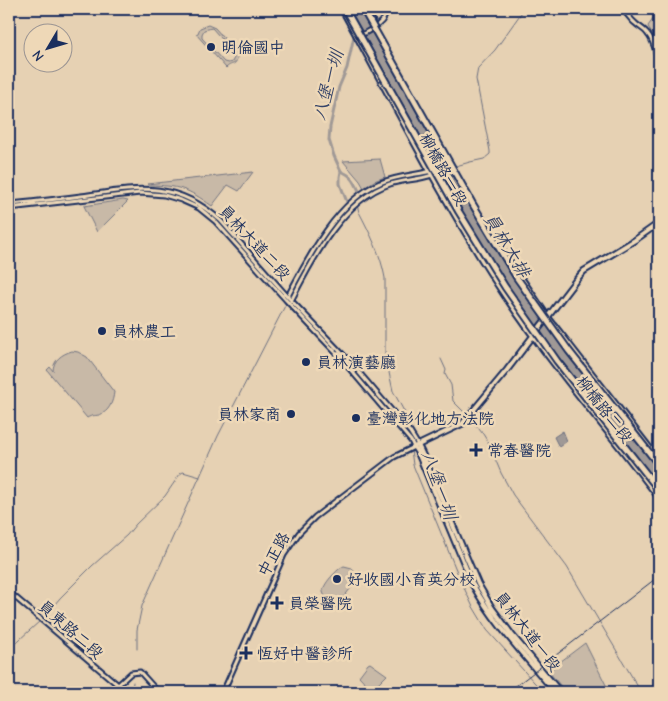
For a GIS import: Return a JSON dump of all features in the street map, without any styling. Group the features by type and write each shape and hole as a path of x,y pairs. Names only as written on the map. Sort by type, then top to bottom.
{"highway":[{"path":"343,9 459,212 505,287 557,361 659,490"},
{"path":"365,9 472,203 517,278 569,351 659,465"}],"main road":[{"name":"柳橋路一段","path":"343,9 430,171 477,253 532,336"},
{"name":"柳橋路一段","path":"365,9 450,164 524,283 547,316"},
{"path":"416,446 460,426 584,271 659,223"},
{"name":"柳橋路二段","path":"547,316 659,460"},
{"name":"柳橋路二段","path":"532,336 659,498"},
{"name":"員林大道一段","path":"416,446 473,585 482,601 514,644 555,692"},
{"name":"員林大道一段","path":"416,446 430,471 478,584 492,608 560,692"}],"street":[{"path":"359,37 377,27 384,19 383,9"},
{"path":"622,9 634,23 649,34 659,72 659,82"},
{"path":"290,304 319,250 350,210 374,191 390,184 433,176 450,164"},
{"path":"287,298 321,239 347,206 361,194 373,186 388,180 438,171"},
{"name":"員林大道二段","path":"9,204 135,188 177,194 200,204 217,217 287,298 290,304 375,394"},
{"name":"員林大道二段","path":"9,208 140,193 164,194 198,208 215,221 287,298 292,300 342,352 416,446"},
{"name":"中正路","path":"223,692 284,555 299,533 315,518 386,462 416,446"},
{"name":"員東路二段","path":"9,592 118,685 131,673 140,672 158,692"}],"shaded area":[{"path":"350,9 360,9 444,160 436,164"},
{"path":"659,11 659,52 648,26"},
{"path":"208,25 215,28 238,54 235,63 226,68 196,34 200,28","holes":["212,28 234,53 232,62 224,62 202,38 204,30"]},
{"path":"380,159 385,177 374,181 364,188 343,161"},
{"path":"451,169 486,233 546,325 659,468 659,487 542,339 489,258 441,176"},
{"path":"253,172 239,191 228,185 212,206 196,195 182,189 147,184"},
{"path":"123,200 128,201 97,232 84,206"},
{"path":"72,351 87,357 114,392 110,406 102,414 87,418 47,370 50,367 53,371 53,367 59,358"},
{"path":"563,431 567,441 559,447 554,437"},
{"path":"344,566 352,568 356,575 360,571 362,574 335,608 333,606 336,602 327,600 323,589 331,577"},
{"path":"585,643 607,687 599,692 566,692 548,671"},
{"path":"370,663 387,675 372,690 359,676"}],"waterway":[{"name":"八堡一圳","path":"376,23 382,18 380,9"},
{"path":"456,166 484,159 490,154 476,79 478,68 495,50 524,9"},
{"name":"八堡一圳","path":"347,202 340,184 341,171 329,140 339,87 347,68 354,36 356,35"},
{"name":"員林大排","path":"439,158 448,174"},
{"name":"八堡一圳","path":"341,171 352,179 359,191"},
{"path":"331,230 353,204"},
{"name":"八堡一圳","path":"357,205 375,244 383,269 385,278 385,354 393,391 405,413 407,425"},
{"path":"289,299 328,233"},
{"path":"137,649 137,630 142,606 218,436 287,302"},
{"path":"441,359 446,370 445,374 451,385 453,401 467,415"},
{"path":"470,418 488,442 513,495 567,567 641,692"},
{"name":"八堡一圳","path":"410,442 413,465 472,605 487,630 543,692"},
{"path":"43,618 60,598 165,496 180,474 183,472 200,477"},
{"path":"9,649 40,621"},
{"path":"132,692 133,682"}],"railway":[{"path":"508,692 659,576"}],"place":[{"name":"明倫國中","path":"211,47"},
{"name":"員林農工","path":"102,331"},
{"name":"員林演藝廳","path":"306,362"},
{"name":"員林家商","path":"291,414"},
{"name":"臺灣彰化地方法院","path":"356,418"},
{"name":"常春醫院","path":"476,450"},
{"name":"好收國小育英分校","path":"337,579"},
{"name":"員榮醫院","path":"277,603"},
{"name":"恆好中醫診所","path":"246,653"}]}
